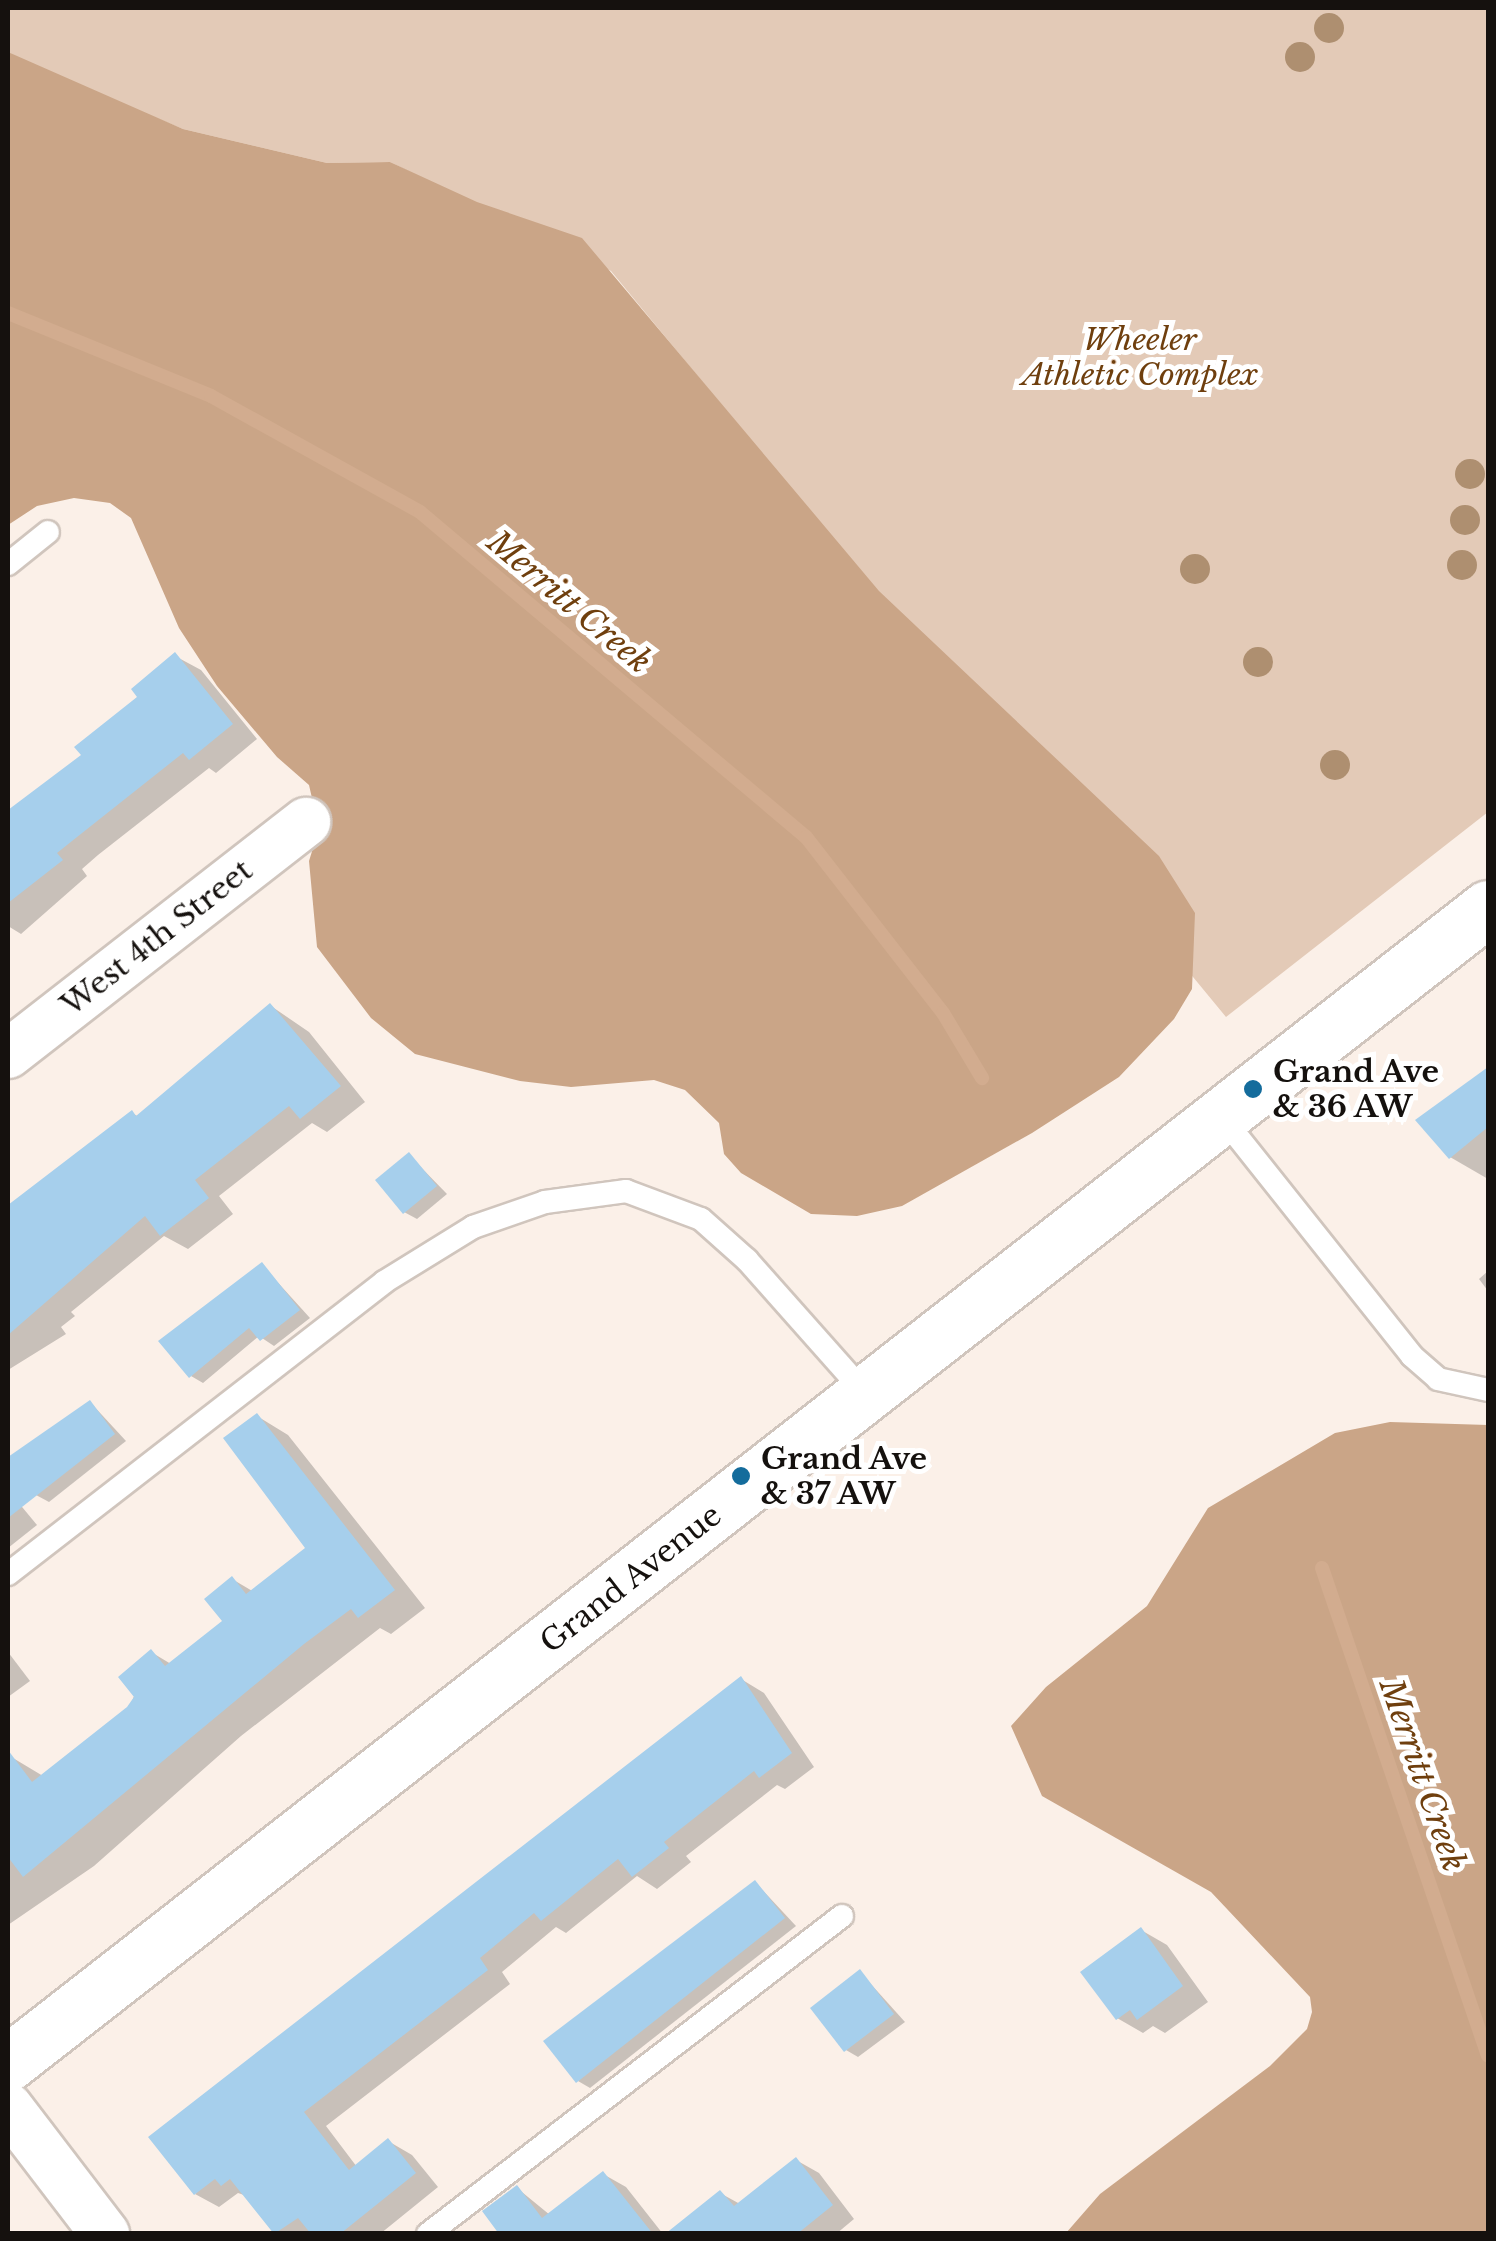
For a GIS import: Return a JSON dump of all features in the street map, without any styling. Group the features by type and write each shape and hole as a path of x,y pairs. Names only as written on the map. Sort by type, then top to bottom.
{"main road":[{"name":"Grand Avenue","path":"8,2063 1488,908"}],"street":[{"name":"West 4th Street","path":"8,1054 306,822"},
{"path":"8,2107 105,2234"}],"lane":[{"path":"8,564 48,532"},
{"path":"1222,1117 1412,1356 1438,1379 1488,1390"},
{"path":"8,1574 384,1282 473,1228 545,1202 626,1191 700,1219 747,1260 866,1394"},
{"path":"428,2234 842,1916"}],"green space":[{"name":"Wheeler Athletic Complex","path":"8,8 1488,8 1488,812 1226,1017 611,271 390,162 327,163 183,129 38,69 8,52"}],"shaded area":[{"path":"8,52 183,129 327,163 390,162 477,202 582,238 879,591 1159,856 1195,913 1192,989 1174,1019 1119,1077 1032,1133 902,1206 857,1216 811,1214 741,1173 724,1154 719,1123 685,1090 654,1080 571,1087 520,1081 415,1054 371,1018 317,947 309,861 319,829 309,785 277,757 217,686 179,628 131,518 110,503 74,498 37,506 8,525"},
{"path":"1390,1422 1488,1425 1488,2233 1066,2233 1100,2194 1270,2066 1307,2029 1312,2012 1310,1997 1211,1892 1042,1796 1011,1726 1046,1687 1147,1606 1208,1508 1335,1433"}],"building":[{"path":"175,652 233,724 189,760 183,753 72,841 57,853 63,860 8,903 8,810 81,755 74,747 137,697 131,689"},
{"path":"270,1003 341,1086 300,1119 289,1106 195,1180 209,1198 160,1236 145,1216 8,1335 8,1205 132,1110 136,1116"},
{"path":"1488,1067 1488,1127 1449,1159 1415,1120"},
{"path":"409,1152 437,1186 403,1214 375,1180"},
{"path":"262,1262 300,1310 260,1341 249,1328 189,1378 158,1341"},
{"path":"90,1400 115,1434 8,1518 8,1457"},
{"path":"257,1413 395,1590 358,1618 351,1609 304,1644 23,1877 8,1857 8,1750 32,1782 127,1707 134,1697 118,1677 151,1649 165,1666 222,1621 204,1599 232,1576 246,1594 305,1548 223,1438"},
{"path":"741,1676 792,1753 759,1778 754,1771 664,1842 669,1848 632,1877 618,1859 541,1921 534,1913 480,1958 488,1970 304,2112 349,2170 388,2138 416,2173 340,2234 311,2234 298,2218 274,2234 230,2179 221,2186 215,2179 194,2195 148,2137"},
{"path":"755,1880 785,1918 576,2083 543,2041"},
{"path":"1141,1927 1183,1986 1137,2020 1130,2010 1116,2020 1080,1972"},
{"path":"860,1969 894,2014 844,2052 810,2008"},
{"path":"796,2157 833,2205 797,2234 665,2234 720,2190 734,2206"},
{"path":"603,2171 653,2234 499,2234 482,2211 517,2185 542,2218"}],"waterway":[{"name":"Merritt Creek","path":"8,313 211,396 420,512 806,837 943,1013 982,1078"},
{"name":"Merritt Creek","path":"1322,1568 1488,2056"}],"place":[{"name":"Grand Ave & 36 AW","path":"1253,1089"},
{"name":"Grand Ave & 37 AW","path":"741,1476"}]}
